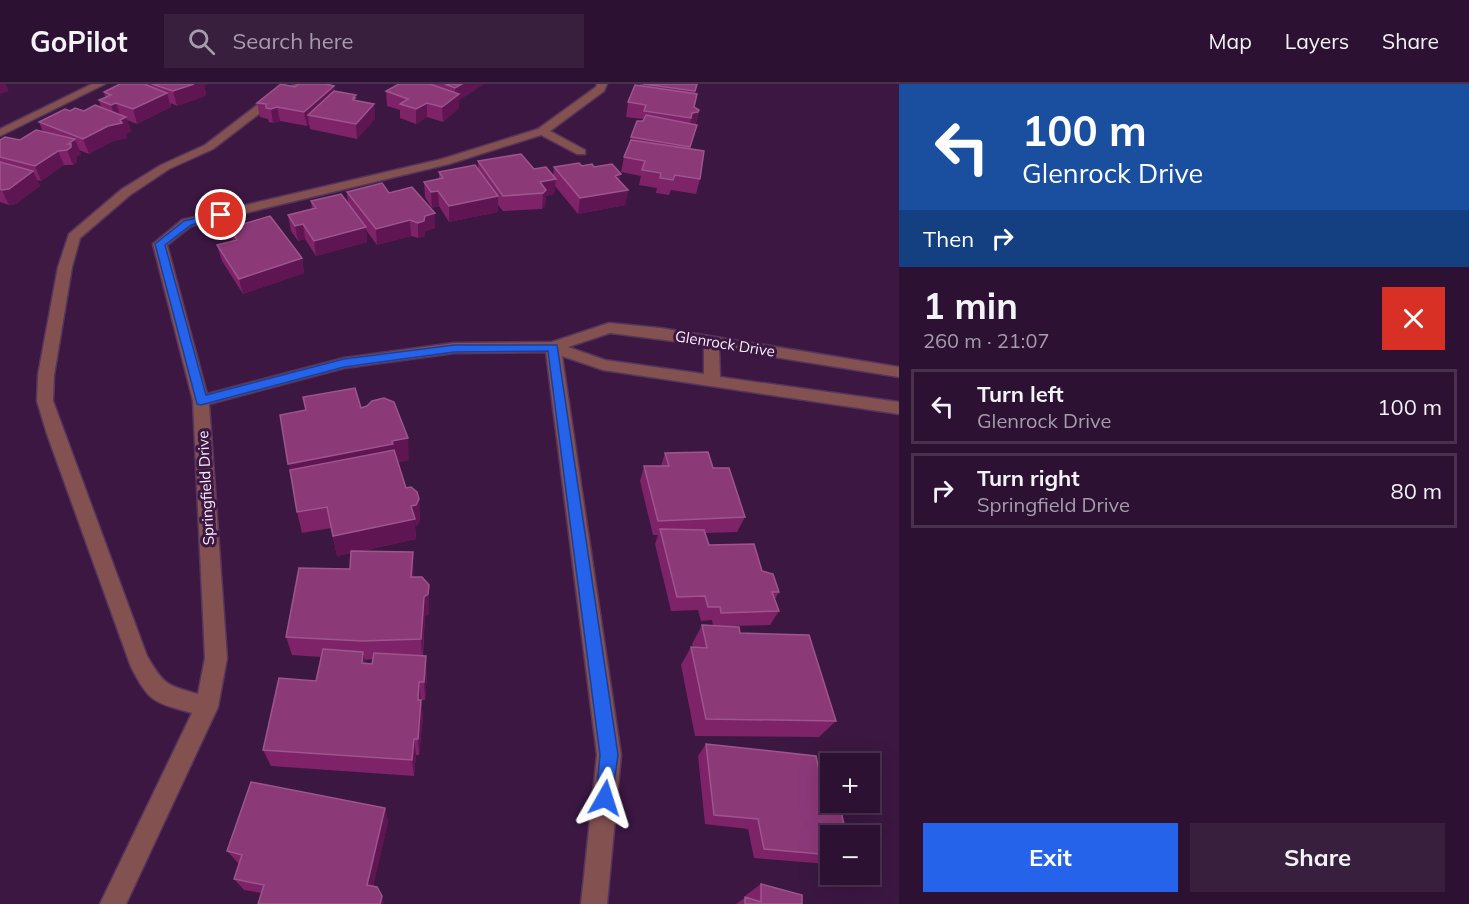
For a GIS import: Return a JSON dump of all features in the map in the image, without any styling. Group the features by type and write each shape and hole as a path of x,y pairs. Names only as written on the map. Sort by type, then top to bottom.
{"street":[{"path":"0,133 100,84"},
{"path":"207,707 167,696 153,687 138,660 55,434 45,401 46,375 65,267 74,237 126,192 165,168 209,147 273,98 304,84"},
{"name":"Springfield Drive","path":"113,904 207,707 216,658 201,401 160,244 187,223 445,162 542,131 600,89 602,84"},
{"path":"542,131 581,152"},
{"name":"Glenrock Drive","path":"201,401 344,363 454,348 553,347 609,328 660,333 899,372"},
{"path":"711,341 712,381"},
{"path":"553,347 609,755 594,904"},
{"name":"Glenrock Drive","path":"553,347 603,365 899,408"}],"building":[{"path":"120,84 144,84 167,93 133,109 99,100 111,95 104,92"},
{"path":"152,84 194,84 173,91"},
{"path":"281,84 295,87 299,84 334,86 304,112 277,107 271,109 266,108 266,104 257,103"},
{"path":"399,84 430,84 459,94 442,107 427,103 416,109 400,104 408,99 386,91"},
{"path":"445,84 462,84 455,88"},
{"path":"643,84 697,84 695,91"},
{"path":"635,85 697,94 694,107 699,110 692,113 691,118 644,111 646,105 628,102"},
{"path":"334,91 356,95 353,100 374,104 356,124 308,115"},
{"path":"95,105 126,117 120,120 122,123 108,126 83,139 39,122 65,109 70,111 75,108 84,111"},
{"path":"646,115 697,125 690,147 631,137 637,121 643,121"},
{"path":"36,130 75,139 68,144 71,144 71,147 67,150 58,151 35,166 0,157 0,140 5,137 20,140"},
{"path":"631,140 704,151 700,179 675,175 673,180 660,178 661,173 642,170 645,161 624,157"},
{"path":"521,154 534,169 546,167 556,179 540,182 546,190 543,193 503,196 478,161"},
{"path":"0,162 33,171 9,189 2,190 0,189"},
{"path":"579,163 582,166 592,164 594,167 612,164 621,174 615,176 628,190 580,198 554,167"},
{"path":"475,165 498,196 449,206 438,191 431,192 424,182 443,178 439,172"},
{"path":"382,183 389,193 412,187 435,213 425,216 424,221 418,223 410,220 376,229 347,192"},
{"path":"341,194 366,227 314,241 303,224 295,226 288,215 316,208 311,201"},
{"path":"270,216 302,258 239,279 217,245 237,240 230,228"},
{"path":"355,388 361,408 372,401 384,398 394,402 408,438 392,441 393,444 288,464 280,415 306,410 303,397"},
{"path":"394,450 406,488 411,487 417,492 419,499 416,505 411,506 415,519 333,536 327,507 297,512 290,470"},
{"path":"708,452 713,468 729,468 745,517 658,521 644,466 669,466 665,453"},
{"path":"660,529 704,530 709,545 754,544 762,571 773,574 779,592 772,592 779,611 721,613 720,607 708,607 705,596 677,597"},
{"path":"351,551 413,552 411,577 422,577 429,585 428,594 424,597 421,639 362,641 286,637 299,568 350,569"},
{"path":"702,625 739,627 740,633 809,635 836,721 706,719 691,647 707,648"},
{"path":"323,649 363,652 362,663 372,664 374,653 426,656 424,682 419,682 418,700 421,700 418,739 414,739 412,760 263,750 279,678 316,681"},
{"path":"706,744 816,756 820,775 820,813 841,813 844,825 820,825 820,854 764,849 758,819 714,815"},
{"path":"251,782 385,808 367,885 377,887 382,896 380,904 258,904 264,885 234,879 242,855 227,851"},
{"path":"761,884 802,895 802,904 745,904 745,897 761,902"}],"route":[{"path":"221,215 187,223 160,244 201,401 344,363 454,348 553,347 609,755 605,798"}]}
